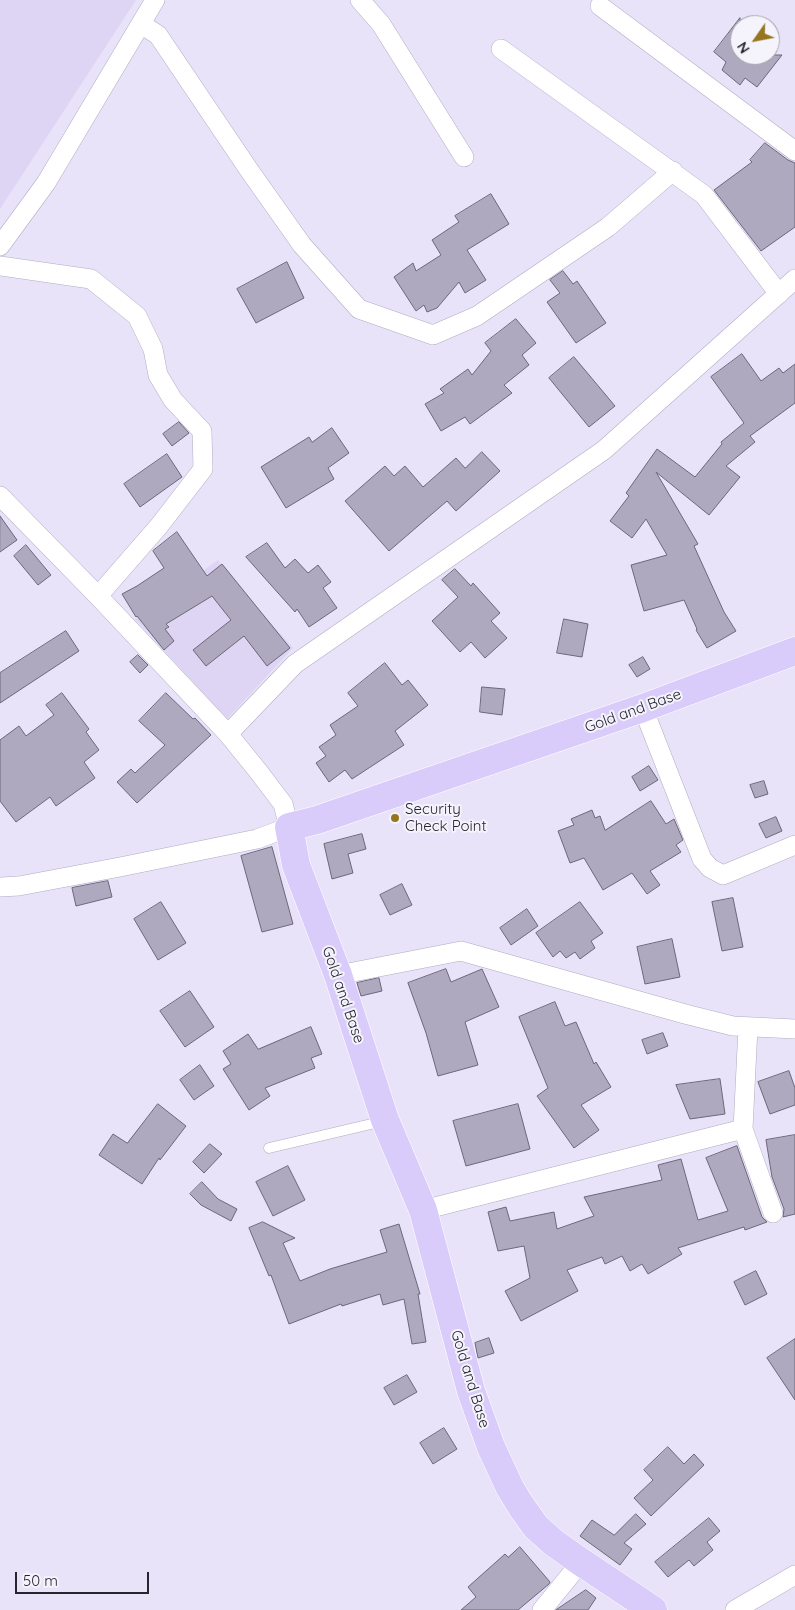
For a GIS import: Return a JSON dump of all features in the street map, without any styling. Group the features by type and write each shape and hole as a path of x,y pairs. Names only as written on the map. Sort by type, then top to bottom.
{"main road":[{"name":"Gold and Base","path":"654,1610 554,1543 536,1526 514,1494 491,1447 471,1391 423,1210 385,1120 338,975 296,865 289,827 317,820 643,708 795,651"}],"street":[{"path":"0,246 46,183 155,0"},
{"path":"360,0 381,24 464,157"},
{"path":"600,6 795,151"},
{"path":"141,24 158,35 302,245 359,309 433,335 477,316 608,227 672,171"},
{"path":"501,49 704,195 779,294"},
{"path":"0,266 91,279 137,316 153,350 158,375 173,400 202,430 203,469 159,526 98,596"},
{"path":"228,734 295,664 604,450 795,279"},
{"path":"0,496 8,510 98,596 228,734 283,804 289,827 257,839 238,843 19,886 0,887"},
{"path":"643,708 702,859 710,868 723,875 795,845"},
{"path":"338,975 461,951 733,1026 795,1029"},
{"path":"748,1027 743,1129 773,1213"},
{"path":"423,1210 743,1129"},
{"path":"542,1610 581,1562"},
{"path":"735,1610 795,1575"}],"lane":[{"path":"270,1148 385,1120"}],"shaded area":[{"path":"0,0 136,0 0,209"},
{"path":"218,560 226,572 293,648 227,719 135,619"}],"building":[{"path":"730,31 730,65 774,65 757,87 745,78 740,85 722,70 726,62 714,52"},
{"path":"765,143 795,163 795,227 761,251 714,190 752,162 750,160"},
{"path":"491,194 509,224 467,250 486,280 465,293 459,282 437,308 427,312 424,305 416,311 394,277 413,263 416,271 441,255 432,240 459,222 455,216"},
{"path":"287,262 304,298 256,323 237,289"},
{"path":"563,271 573,284 577,281 606,323 576,343 547,302 560,293 550,280"},
{"path":"516,319 536,343 522,355 529,365 504,385 512,393 470,424 465,417 441,431 425,404 444,393 440,389 468,369 472,375 491,351 485,343"},
{"path":"742,354 761,381 779,368 783,373 795,364 795,403 750,436 755,442 726,466 740,477 709,515 656,472 698,544 694,546 724,612 736,631 707,648 696,630 684,600 644,611 631,565 667,555 646,519 632,538 610,521 629,496 626,493 657,449 695,477 722,444 721,442 744,423 711,377"},
{"path":"574,357 615,406 589,427 549,378"},
{"path":"179,422 189,433 172,446 163,434"},
{"path":"332,428 349,453 328,468 334,479 286,508 261,467 309,437 312,442"},
{"path":"482,452 500,471 456,511 447,501 389,551 345,501 385,466 394,476 405,466 423,487 456,458 465,468"},
{"path":"167,454 182,477 140,507 124,484"},
{"path":"0,516 17,540 0,552"},
{"path":"177,532 207,576 222,564 290,648 267,666 244,636 206,666 193,650 231,620 212,596 166,624 169,627 165,629 174,641 164,650 136,617 122,594 164,568 153,551"},
{"path":"267,543 285,568 295,559 308,573 318,565 331,582 323,588 337,608 309,627 297,609 295,612 246,557"},
{"path":"26,545 51,575 38,585 14,556"},
{"path":"455,569 471,586 473,583 500,613 491,621 507,638 485,658 471,642 460,652 432,621 458,597 442,580"},
{"path":"564,619 588,624 582,657 557,653"},
{"path":"66,631 79,651 0,703 0,673"},
{"path":"138,655 148,665 140,673 130,662"},
{"path":"643,657 650,669 637,677 629,665"},
{"path":"385,663 402,685 408,680 428,705 395,731 404,745 352,779 345,770 329,782 316,763 326,756 319,747 336,735 330,725 358,706 348,693"},
{"path":"482,687 505,689 502,715 480,712"},
{"path":"62,693 89,729 86,732 99,750 84,762 95,778 56,806 50,797 16,822 0,801 0,740 19,726 26,736 54,715 46,705"},
{"path":"166,693 193,719 195,718 211,735 137,803 117,782 131,769 135,773 165,745 139,721"},
{"path":"649,766 658,780 640,791 632,777"},
{"path":"764,781 768,794 755,798 750,785"},
{"path":"651,801 666,824 674,819 683,840 676,845 681,852 650,871 660,885 647,894 632,873 603,890 584,858 570,863 558,831 574,825 571,819 592,810 595,818 600,816 605,830"},
{"path":"776,817 782,831 766,838 759,824"},
{"path":"362,834 366,849 348,854 353,873 332,879 324,844"},
{"path":"272,847 293,924 262,932 241,856"},
{"path":"108,881 112,897 76,906 72,888"},
{"path":"402,884 412,905 390,915 380,895"},
{"path":"733,898 743,947 722,951 712,902"},
{"path":"161,902 186,943 158,960 134,919"},
{"path":"580,902 603,933 591,941 595,948 580,959 575,952 566,958 560,951 553,957 536,933"},
{"path":"527,909 538,926 511,945 500,928"},
{"path":"672,939 680,977 645,984 637,947"},
{"path":"446,969 451,982 482,969 499,1007 465,1022 478,1065 438,1076 426,1033 408,983"},
{"path":"379,978 382,991 361,996 357,983"},
{"path":"190,991 214,1027 185,1047 160,1011"},
{"path":"555,1002 565,1026 576,1022 594,1064 596,1062 611,1087 581,1105 599,1130 574,1148 537,1096 548,1088 519,1017"},
{"path":"311,1027 322,1054 311,1058 315,1068 265,1088 270,1096 249,1110 223,1069 231,1064 223,1051 248,1034 258,1049"},
{"path":"663,1033 668,1046 647,1054 642,1040"},
{"path":"200,1065 214,1086 194,1100 180,1080"},
{"path":"789,1071 795,1088 795,1105 770,1114 758,1082"},
{"path":"720,1079 725,1114 690,1119 676,1085"},
{"path":"158,1104 186,1126 160,1160 159,1158 142,1184 99,1155 113,1134 127,1143"},
{"path":"518,1104 530,1149 466,1166 453,1121"},
{"path":"795,1135 795,1214 783,1217 784,1209 772,1177 766,1140"},
{"path":"210,1144 222,1154 204,1173 193,1162"},
{"path":"737,1146 762,1217 767,1222 745,1230 744,1227 678,1248 682,1254 648,1274 642,1264 630,1271 622,1256 605,1264 602,1257 567,1270 578,1291 521,1321 505,1291 530,1278 524,1246 498,1251 488,1212 506,1207 510,1221 554,1212 557,1229 594,1216 584,1197 662,1180 658,1165 681,1159 698,1220 728,1211 706,1158"},
{"path":"288,1166 305,1200 273,1216 256,1182"},
{"path":"202,1182 218,1199 237,1209 231,1221 201,1205 190,1194"},
{"path":"263,1222 295,1238 283,1243 300,1281 330,1269 387,1252 380,1230 399,1224 420,1294 418,1294 426,1342 412,1344 404,1299 383,1305 380,1294 342,1306 341,1304 289,1324 271,1275 269,1276 249,1228"},
{"path":"756,1271 767,1294 745,1305 734,1282"},
{"path":"489,1338 494,1353 478,1358 475,1343"},
{"path":"795,1339 795,1400 767,1358"},
{"path":"407,1375 417,1392 394,1405 384,1388"},
{"path":"444,1428 457,1449 433,1464 420,1443"},
{"path":"668,1447 684,1464 694,1454 704,1465 651,1516 634,1498 653,1480 644,1470"},
{"path":"636,1514 646,1524 624,1543 632,1549 620,1565 580,1536 592,1520 614,1535"},
{"path":"709,1518 720,1531 707,1542 713,1550 694,1566 689,1560 668,1577 655,1562"},
{"path":"520,1547 550,1582 549,1584 518,1610 461,1610 476,1597 468,1587 505,1554 508,1557"},
{"path":"586,1590 596,1598 588,1610 556,1610"}],"place":[{"name":"Security Check Point","path":"395,818"}]}
